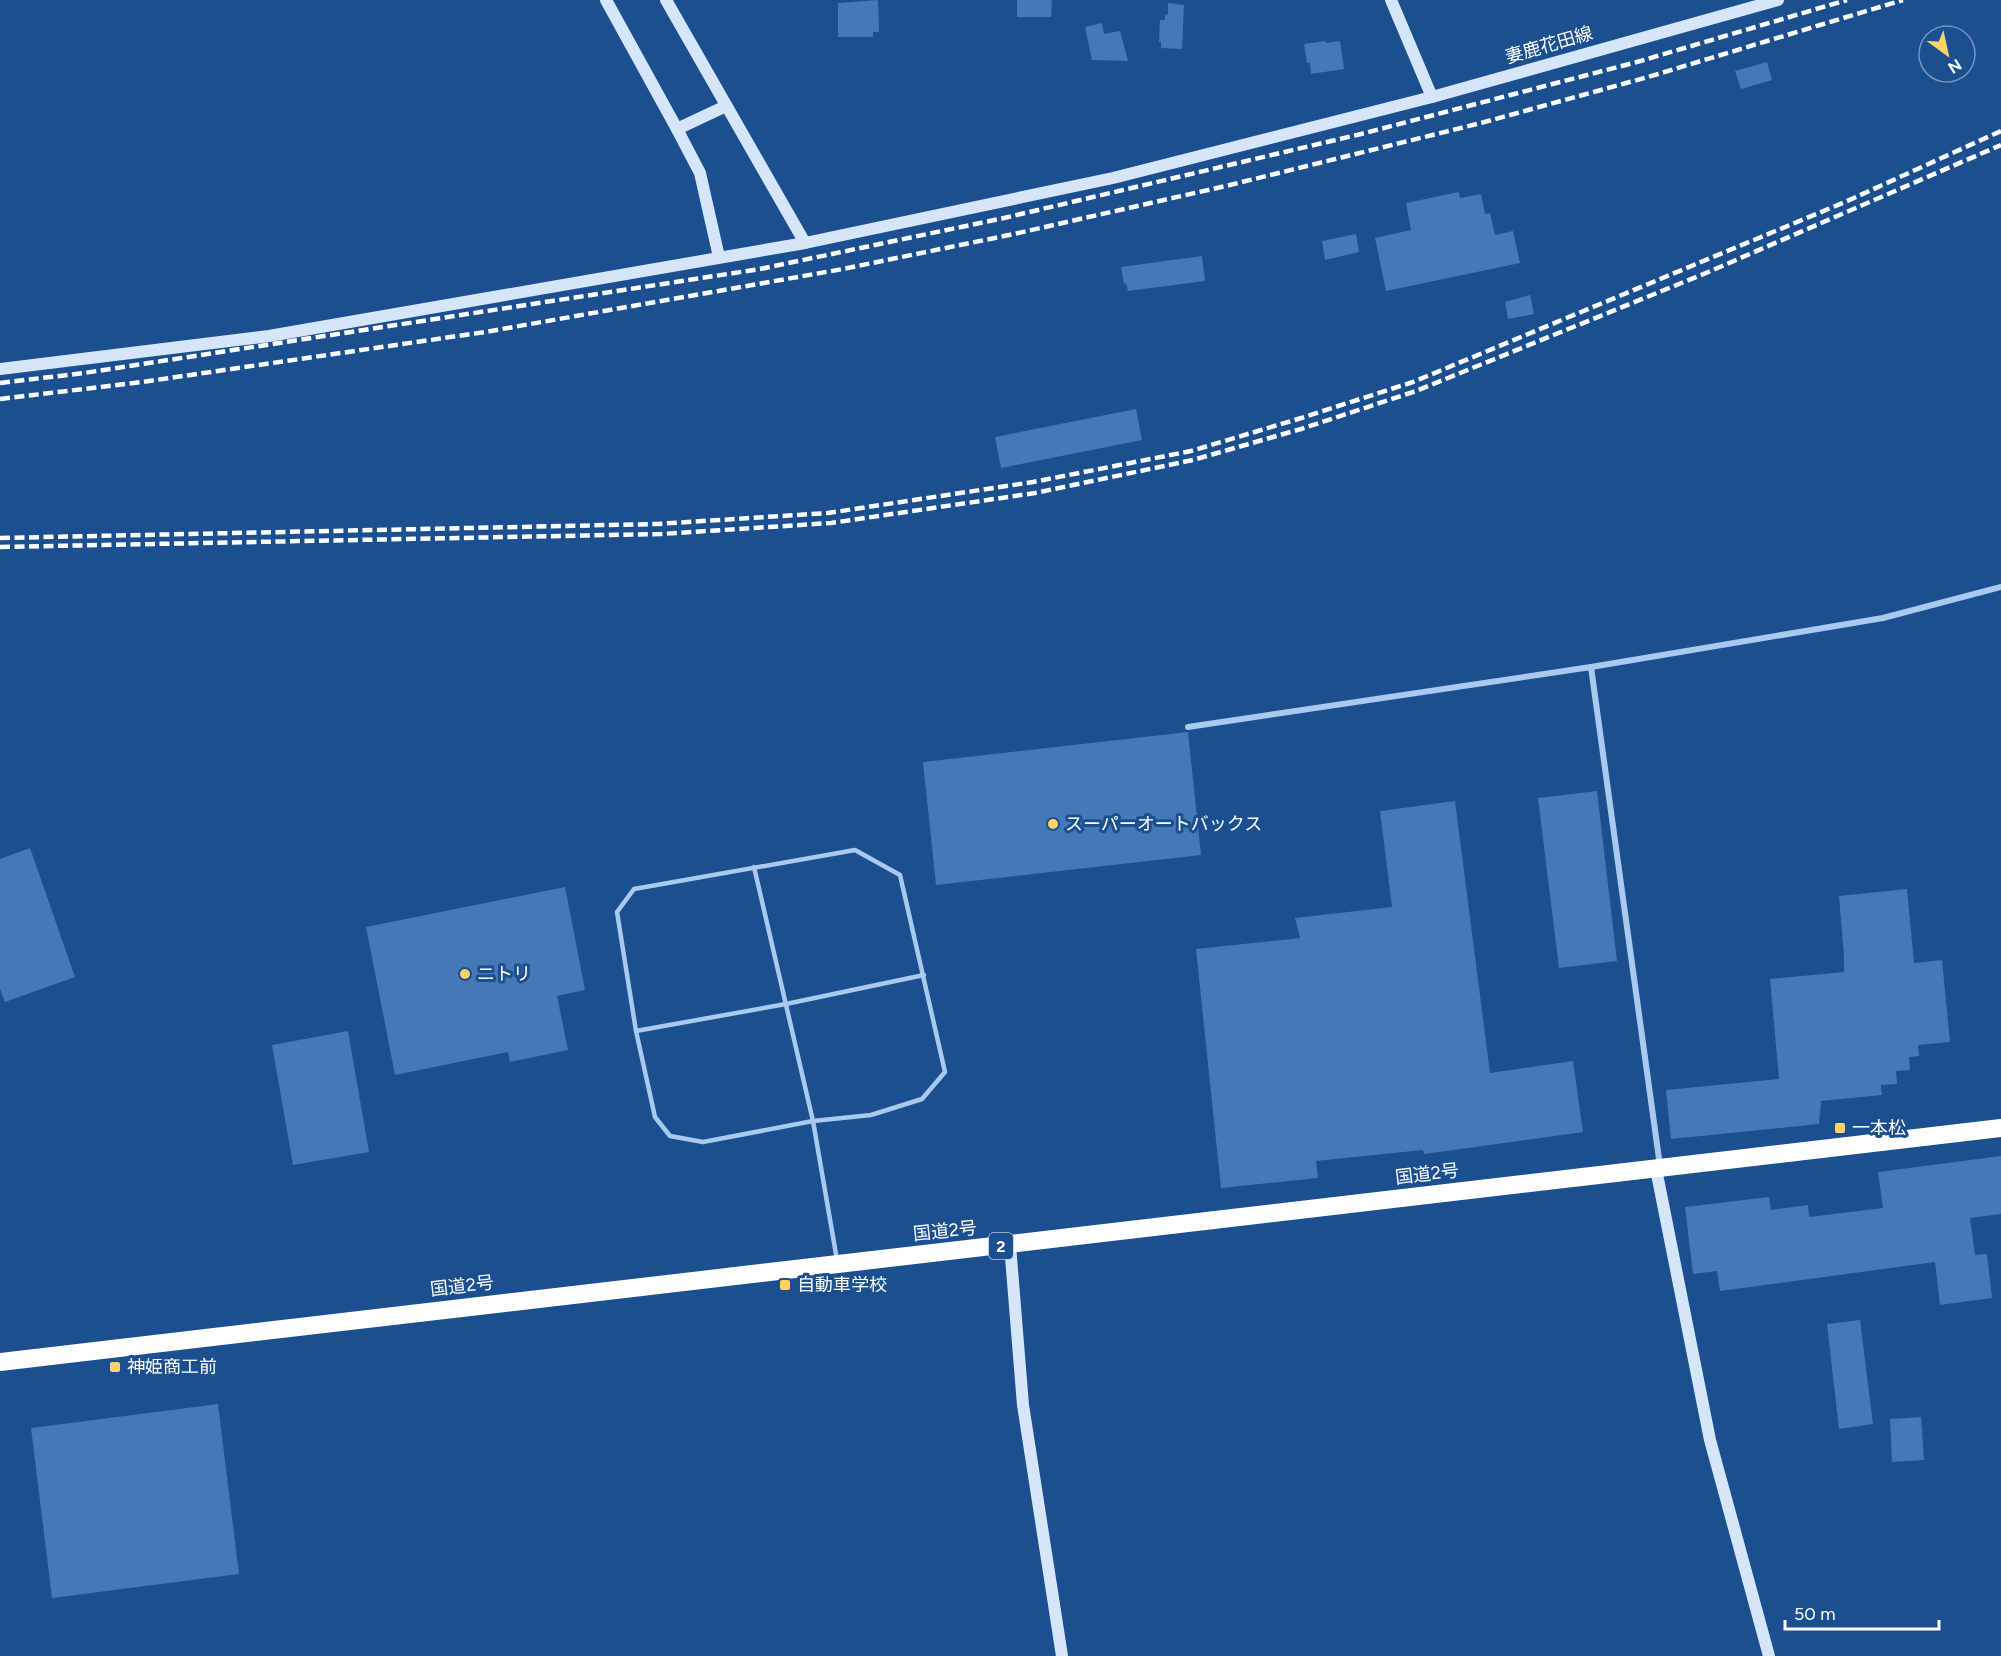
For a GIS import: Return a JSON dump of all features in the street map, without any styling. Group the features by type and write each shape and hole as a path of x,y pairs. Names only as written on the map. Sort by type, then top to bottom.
{"highway":[{"name":"国道2号","path":"0,1362 2001,1128"}],"street":[{"path":"606,0 700,173 719,257"},
{"path":"666,0 805,243"},
{"path":"1391,0 1432,97"},
{"name":"妻鹿花田線","path":"0,369 269,336 805,243 1113,178 1432,97 1778,0"},
{"path":"677,129 726,106"},
{"path":"1188,727 1591,667 1883,618 2001,587"},
{"path":"1591,667 1658,1169 1710,1440 1769,1656"},
{"path":"1010,1245 1023,1405 1062,1656"}],"lane":[{"path":"855,850 900,874 945,1072 922,1099 871,1115 813,1121 703,1142 670,1136 655,1117 636,1031 617,912 634,889 753,867 855,850"},
{"path":"753,867 813,1121 838,1263"},
{"path":"636,1031 786,1004 924,975"}],"building":[{"path":"878,0 879,32 873,32 873,37 838,37 838,3"},
{"path":"1017,0 1052,0 1051,17 1017,17"},
{"path":"1168,3 1184,5 1182,49 1161,48 1161,41 1159,42 1160,20 1165,20 1165,14 1168,15"},
{"path":"1102,23 1104,34 1120,31 1128,61 1092,60 1085,27"},
{"path":"1326,41 1326,43 1340,41 1344,69 1311,74 1304,44"},
{"path":"1767,62 1772,80 1741,89 1735,71"},
{"path":"1459,192 1460,198 1481,194 1485,214 1490,213 1495,235 1513,231 1520,263 1386,291 1375,238 1411,230 1406,203"},
{"path":"1356,234 1359,252 1325,260 1322,241"},
{"path":"1202,256 1205,281 1128,291 1126,283 1124,284 1121,267"},
{"path":"1530,295 1534,314 1508,319 1505,302"},
{"path":"1136,409 1142,440 1001,468 995,437"},
{"path":"1188,732 1201,855 936,885 923,762"},
{"path":"1597,791 1617,961 1559,968 1538,798"},
{"path":"1455,801 1490,1073 1573,1061 1583,1132 1424,1154 1423,1150 1316,1161 1318,1178 1221,1188 1196,949 1300,938 1295,918 1392,907 1380,811"},
{"path":"30,848 75,977 5,1002 0,989 0,859"},
{"path":"565,887 585,990 557,996 568,1050 510,1062 508,1052 395,1075 366,927"},
{"path":"1907,889 1914,963 1942,960 1950,1042 1918,1045 1919,1056 1909,1057 1910,1070 1896,1071 1897,1084 1881,1085 1882,1095 1821,1101 1819,1124 1671,1139 1666,1090 1779,1079 1770,979 1844,972 1839,896"},
{"path":"348,1031 369,1152 293,1165 272,1045"},
{"path":"2001,1156 2001,1214 1970,1218 1975,1255 1987,1254 1992,1298 1940,1305 1935,1262 1720,1291 1717,1271 1693,1274 1685,1207 1769,1197 1771,1210 1808,1205 1809,1217 1883,1208 1878,1172"},
{"path":"1860,1320 1873,1424 1839,1429 1827,1324"},
{"path":"218,1404 239,1574 52,1598 31,1428"},
{"path":"1921,1417 1924,1460 1892,1462 1890,1419"}],"railway":[{"path":"0,383 84,373 760,269 1004,218 1361,134 1637,62 1847,0"},
{"path":"0,399 142,382 485,332 843,269 1014,234 1230,185 1481,123 1648,77 1903,0"},
{"path":"0,538 657,524 828,513 1033,482 1191,451 1413,382 1845,202 2001,131"},
{"path":"0,547 661,534 831,523 1035,493 1193,460 1301,429 1416,391 1706,273 2001,145"}],"place":[{"name":"スーパーオートバックス","path":"1053,824"},
{"name":"ニトリ","path":"465,974"},
{"name":"一本松","path":"1840,1128"},
{"name":"自動車学校","path":"785,1285"},
{"name":"神姫商工前","path":"115,1367"}]}
